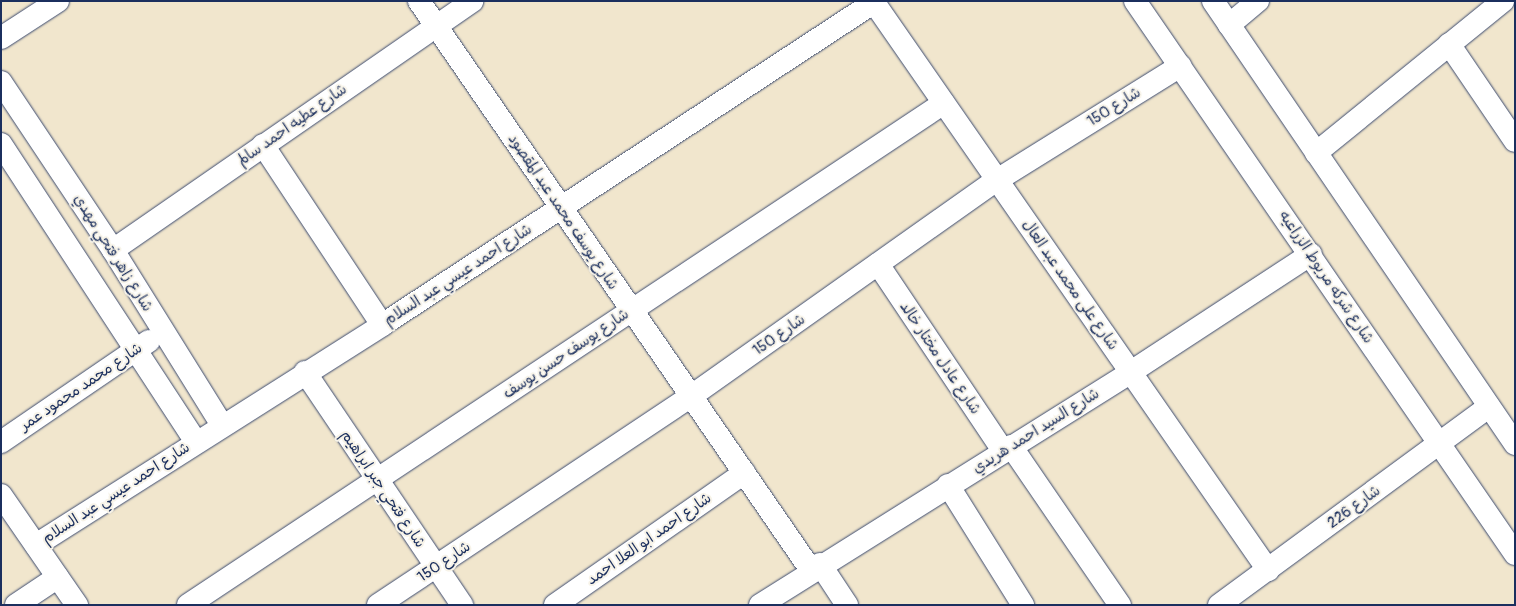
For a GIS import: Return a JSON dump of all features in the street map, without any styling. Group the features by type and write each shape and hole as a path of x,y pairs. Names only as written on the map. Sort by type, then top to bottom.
{"street":[{"path":"1,38 58,1"},
{"name":"شارع يوسف محمد عبد المقصود","path":"419,1 559,209 690,397 744,473 815,567 847,605"},
{"name":"شارع عطيه احمد سالم","path":"113,250 472,1"},
{"name":"شارع شركه مريوط الزراعيه","path":"1135,1 1311,254 1515,554"},
{"path":"1213,1 1515,444"},
{"path":"1229,25 1258,1"},
{"path":"1316,153 1503,1"},
{"name":"شارع على محمد عبد العال","path":"874,2 1268,570"},
{"name":"شارع احمد عيسي عبد السلام","path":"36,545 382,324 874,2"},
{"path":"1449,44 1515,141"},
{"name":"شارع 150","path":"378,605 690,397 997,180 1180,66"},
{"name":"شارع زاهر فتحي مهدي","path":"1,82 113,250 162,332 222,425"},
{"name":"شارع يوسف حسن يوسف","path":"188,605 944,103"},
{"path":"263,145 382,324"},
{"path":"4,155 136,349 196,442"},
{"name":"شارع السيد احمد هريدي","path":"760,605 815,567 1131,372 1311,254"},
{"name":"شارع عادل مختار خالد","path":"878,264 1007,449 1120,605"},
{"name":"شارع محمد محمود عمر","path":"1,442 162,332"},
{"name":"شارع فتحي جبر ابراهيم","path":"305,372 462,605"},
{"name":"شارع 226","path":"1219,605 1489,407"},
{"name":"شارع احمد ابو العلا احمد","path":"555,605 744,473"},
{"path":"948,485 1023,605"},
{"path":"1,495 77,605"},
{"path":"16,605 58,577"}]}
